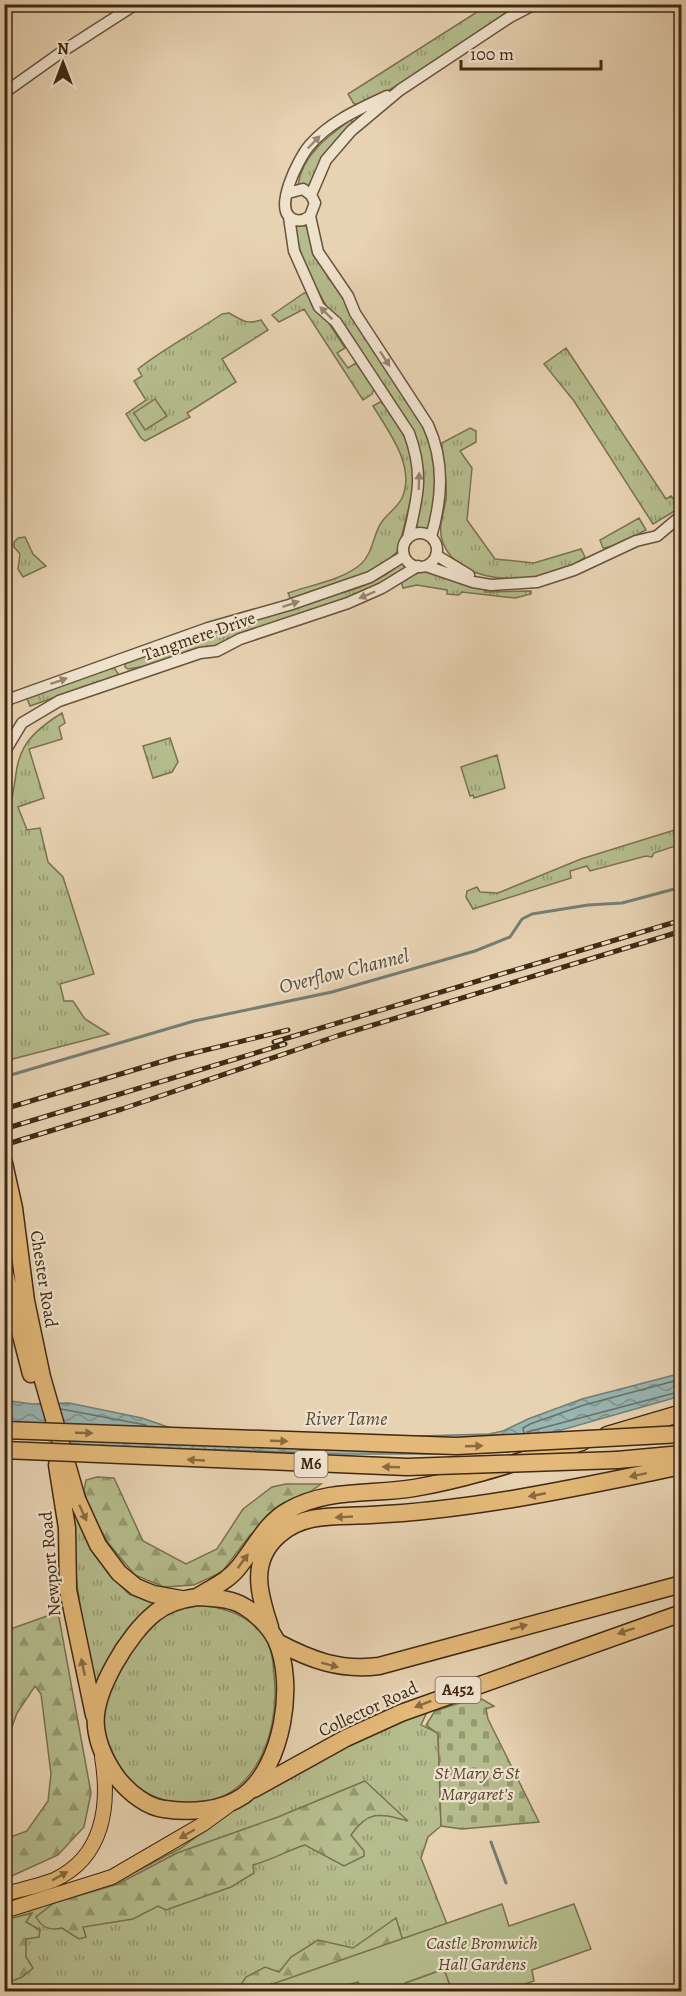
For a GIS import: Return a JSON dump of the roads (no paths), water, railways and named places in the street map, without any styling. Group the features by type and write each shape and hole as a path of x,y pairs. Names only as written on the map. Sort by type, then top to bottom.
{"highway":[{"name":"Chester Road","path":"4,1163 14,1208 26,1301 43,1402"},
{"name":"Chester Road","path":"4,1270 43,1402"},
{"name":"Newport Road","path":"43,1402 61,1459 98,1545 119,1573 136,1587 153,1594 189,1598"},
{"path":"681,1413 477,1475 412,1488 335,1494 316,1498 287,1510 263,1533 237,1570 189,1598 156,1612 142,1624 101,1693 96,1725 101,1751 125,1787 139,1798 161,1809 189,1812 212,1808 240,1797 269,1763 283,1713 286,1684 274,1637 260,1598 257,1572 263,1555 278,1535 305,1519 391,1514 508,1501 681,1466"},
{"name":"M6","path":"4,1430 456,1446 681,1434"},
{"name":"M6","path":"4,1450 407,1467 618,1460 681,1454"},
{"name":"Newport Road","path":"61,1459 68,1590 96,1725"},
{"name":"Collector Road","path":"274,1637 312,1660 338,1668 379,1666 681,1584"},
{"path":"189,1598 221,1598 244,1606 274,1637"},
{"name":"Collector Road","path":"240,1797 346,1738 401,1713 464,1688 681,1613"}],"main road":[{"path":"4,1894 54,1879 68,1872 90,1851 103,1825 106,1801 101,1751"},
{"path":"4,1911 112,1877 203,1824 240,1797"}],"street":[{"path":"4,93 136,4"},
{"path":"311,195 326,160 337,146 400,90 510,17 536,4"},
{"path":"400,90 362,108 319,136 297,165 283,205 289,217 294,251 319,307 336,322 412,442 419,476 418,495 408,538 403,546 404,556 412,565 473,582 491,585 537,582 574,570 636,541 657,536 681,515"},
{"path":"288,193 303,189 311,195 315,203 310,216 318,252 348,296 355,314 428,425 435,441 441,478 440,505 431,537"},
{"path":"289,217 302,220 310,216"},
{"path":"408,538 419,533 431,537 436,545 436,555"},
{"path":"436,555 491,585"},
{"path":"422,566 436,555"},
{"name":"Tangmere Drive","path":"4,701 208,628 290,605 370,577 404,556"},
{"name":"Tangmere Drive","path":"4,753 22,723 59,701 200,653 217,651 240,639 348,603 422,566"}],"water":[{"path":"682,1373 681,1396 495,1449 434,1454 346,1454 93,1446 5,1435 4,1400 32,1404 69,1403 142,1418 171,1428 385,1437 489,1434 503,1431 582,1399"}],"waterway":[{"name":"Overflow Channel","path":"4,1077 194,1021 332,992 475,951 510,937 522,919 532,914 588,905 622,903 682,887"},
{"path":"491,1842 506,1883"}],"railway":[{"path":"274,1042 682,920"},
{"path":"4,1145 122,1109 337,1036 682,931"},
{"path":"4,1109 177,1057 288,1030"},
{"path":"4,1129 285,1044"}],"water label":[{"name":"River Tame","path":"346,1418"}],"park label":[{"name":"St Mary & St Margaret's","path":"477,1783"},
{"name":"Castle Bromwich Hall Gardens","path":"482,1953"}]}
